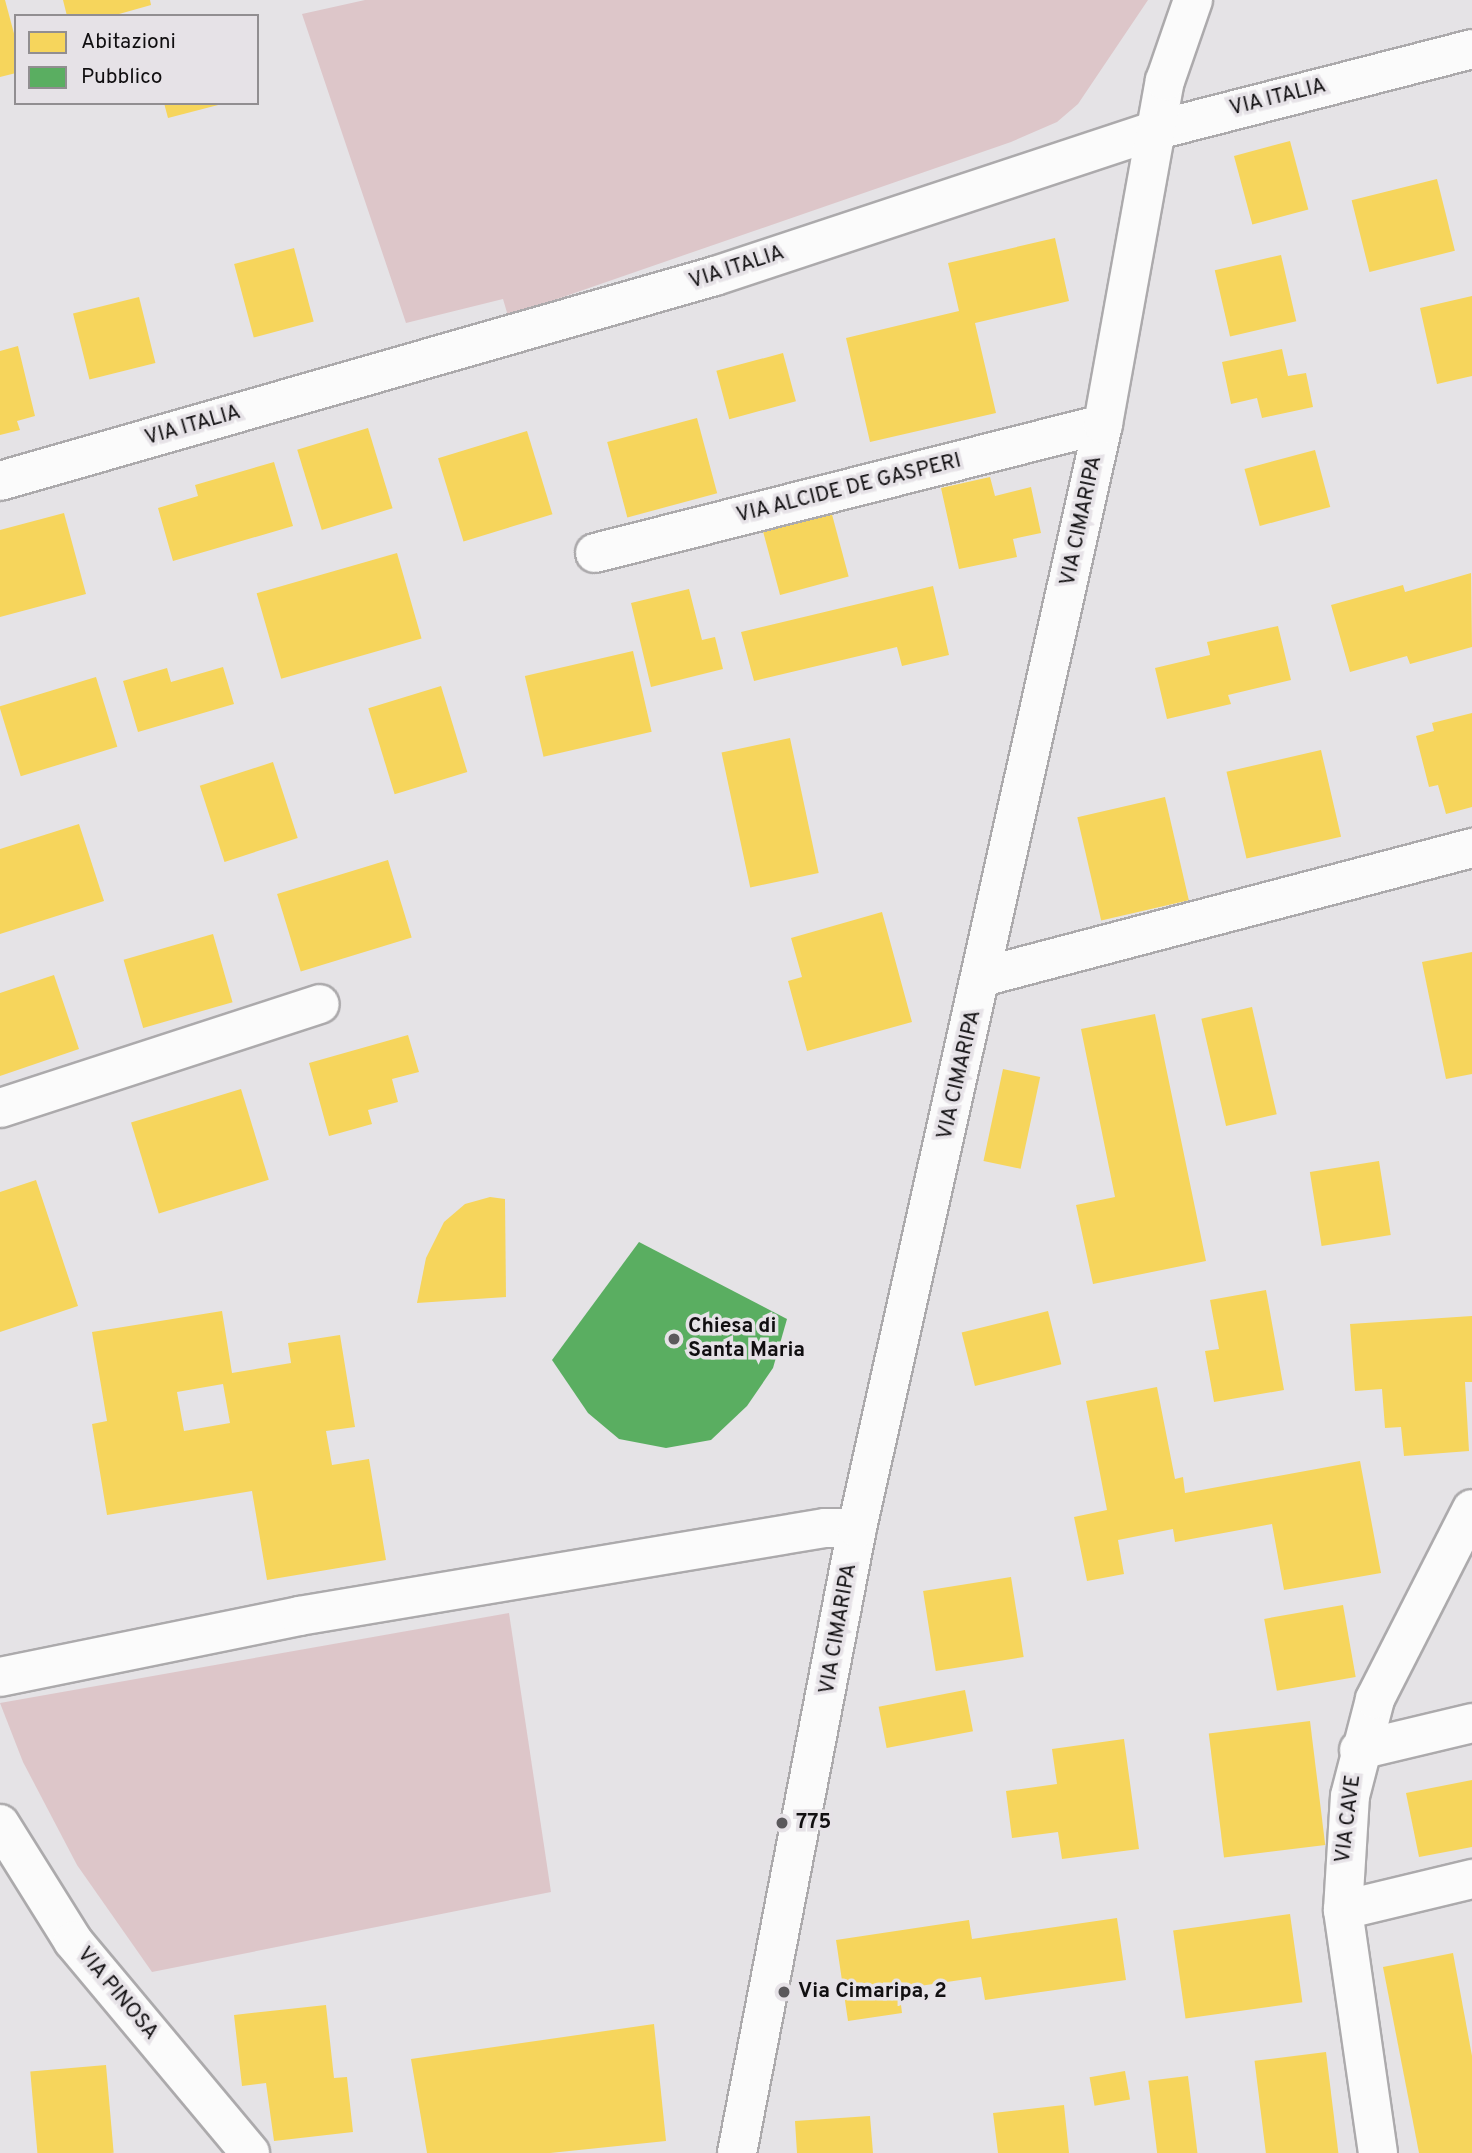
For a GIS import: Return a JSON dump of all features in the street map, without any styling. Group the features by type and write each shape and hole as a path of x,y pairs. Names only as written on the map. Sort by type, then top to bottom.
{"street":[{"name":"VIA CIMARIPA","path":"737,2153 857,1528 982,977 1103,424 1171,61 1193,0"},
{"name":"VIA ITALIA","path":"0,481 715,276 1157,130 1472,49"},
{"name":"VIA ALCIDE DE GASPERI","path":"595,553 1103,424"},
{"path":"982,977 1472,848"},
{"path":"0,1108 320,1004"},
{"name":"VIA CAVE","path":"1378,2153 1343,1910 1346,1836 1359,1750 1397,1648 1472,1509"},
{"path":"0,1677 299,1616 825,1528 857,1528"},
{"path":"1359,1750 1472,1723"},
{"name":"VIA PINOSA","path":"0,1824 73,1941 250,2153"},
{"path":"1343,1910 1472,1879"}],"shaded area":[{"path":"365,0 1148,0 1078,104 1057,122 1011,142 508,316 503,299 406,323 302,14"},
{"path":"509,1613 551,1892 152,1972 77,1865 23,1762 0,1703"}],"building: Abitazioni":[{"path":"0,0 5,0 14,34 14,74 0,77"},
{"path":"63,0 150,0 151,5 119,14 66,14"},
{"path":"165,105 218,105 168,118"},
{"path":"1290,141 1308,210 1252,225 1234,156"},
{"path":"1437,179 1455,251 1370,272 1352,200"},
{"path":"1055,238 1069,301 975,323 996,413 870,442 846,338 959,311 948,263"},
{"path":"294,248 314,321 254,337 234,264"},
{"path":"1281,255 1296,321 1230,337 1215,270"},
{"path":"1472,296 1472,376 1437,384 1420,308"},
{"path":"139,297 155,363 89,379 73,313"},
{"path":"18,346 35,416 17,421 20,430 0,435 0,351"},
{"path":"1282,349 1288,376 1306,373 1313,407 1262,418 1257,398 1231,404 1222,362"},
{"path":"783,353 796,401 729,419 716,371"},
{"path":"697,418 717,493 627,517 607,442"},
{"path":"368,428 393,508 322,530 297,450"},
{"path":"527,431 552,514 463,541 438,458"},
{"path":"1315,450 1330,507 1260,526 1244,469"},
{"path":"274,462 293,526 173,561 158,508 198,496 195,485"},
{"path":"990,477 995,496 1031,487 1041,533 1013,539 1017,557 959,569 941,488"},
{"path":"830,507 849,577 780,595 761,525"},
{"path":"64,513 86,594 0,617 0,530"},
{"path":"397,553 422,639 281,679 257,593"},
{"path":"1471,573 1472,647 1410,664 1407,656 1350,672 1331,605 1403,585 1405,592"},
{"path":"933,586 949,655 902,666 897,647 754,681 741,632"},
{"path":"689,589 702,640 715,637 723,669 651,687 631,603"},
{"path":"1278,626 1291,680 1228,695 1231,704 1167,719 1155,668 1210,655 1207,642"},
{"path":"633,651 652,732 544,757 525,676"},
{"path":"223,667 234,704 138,732 123,681 167,668 171,682"},
{"path":"96,677 117,747 21,776 0,706"},
{"path":"441,686 467,772 395,794 368,708"},
{"path":"1472,713 1472,807 1446,814 1438,785 1429,787 1416,736 1434,731 1432,723"},
{"path":"790,738 819,873 750,888 722,753"},
{"path":"1321,750 1341,837 1247,859 1226,772"},
{"path":"273,762 298,838 224,862 200,786"},
{"path":"1165,797 1189,900 1101,921 1077,817"},
{"path":"79,824 104,901 0,934 0,849"},
{"path":"388,860 412,937 301,971 277,894"},
{"path":"882,912 912,1022 807,1051 788,981 802,977 791,938"},
{"path":"213,934 233,1002 143,1028 124,960"},
{"path":"1472,952 1472,1074 1446,1079 1422,962"},
{"path":"54,975 79,1049 0,1076 0,993"},
{"path":"1252,1007 1277,1114 1226,1126 1201,1019"},
{"path":"1155,1014 1206,1261 1093,1284 1076,1205 1115,1197 1081,1029"},
{"path":"408,1035 419,1072 392,1079 398,1102 368,1110 372,1124 329,1136 309,1063"},
{"path":"1003,1069 1040,1077 1021,1169 983,1161"},
{"path":"241,1089 269,1180 159,1213 131,1123"},
{"path":"1379,1161 1391,1235 1322,1246 1310,1172"},
{"path":"36,1180 78,1306 0,1332 0,1192"},
{"path":"490,1197 505,1199 506,1297 417,1303 426,1258 444,1222 465,1204"},
{"path":"1266,1290 1284,1390 1214,1402 1205,1351 1219,1349 1210,1300"},
{"path":"222,1311 232,1373 291,1363 288,1343 340,1335 355,1427 326,1431 332,1465 369,1459 386,1560 267,1580 252,1491 107,1515 92,1424 107,1421 92,1332","holes":["223,1384 230,1423 184,1431 177,1392"]},
{"path":"1048,1311 1061,1364 975,1386 962,1333"},
{"path":"1472,1316 1472,1382 1465,1382 1469,1451 1404,1456 1401,1427 1385,1428 1382,1389 1355,1391 1350,1324"},
{"path":"1157,1387 1175,1479 1183,1477 1185,1493 1360,1461 1381,1573 1284,1590 1272,1524 1175,1542 1173,1529 1118,1540 1124,1574 1087,1581 1074,1517 1107,1510 1086,1401"},
{"path":"1011,1577 1024,1657 936,1671 923,1591"},
{"path":"1343,1605 1356,1677 1277,1691 1264,1619"},
{"path":"965,1690 973,1731 887,1748 879,1707"},
{"path":"1310,1721 1325,1845 1224,1857 1209,1733"},
{"path":"1124,1739 1139,1849 1062,1859 1058,1832 1012,1838 1006,1791 1057,1784 1052,1749"},
{"path":"1472,1780 1472,1847 1419,1857 1406,1793"},
{"path":"1290,1914 1302,2002 1186,2019 1173,1930"},
{"path":"1117,1918 1126,1980 985,2000 981,1977 899,1989 902,2013 848,2021 836,1940 969,1920 972,1939"},
{"path":"1453,1953 1472,2056 1472,2153 1419,2153 1383,1967"},
{"path":"326,2005 334,2078 347,2077 353,2132 274,2141 266,2083 242,2086 234,2015"},
{"path":"654,2024 666,2141 550,2153 427,2153 411,2059"},
{"path":"1326,2052 1338,2153 1266,2153 1255,2061"},
{"path":"106,2065 114,2153 37,2153 30,2072"},
{"path":"1125,2071 1130,2100 1095,2106 1090,2077"},
{"path":"1188,2076 1197,2153 1157,2153 1148,2081"},
{"path":"1064,2105 1069,2153 998,2153 993,2113"},
{"path":"870,2116 873,2153 797,2153 795,2121"}],"building: Pubblico":[{"name":"Chiesa di Santa Maria","path":"639,1242 787,1319 773,1368 747,1406 711,1440 666,1448 619,1439 588,1413 552,1360"}],"place":[{"name":"Chiesa di Santa Maria","path":"674,1339"},
{"name":"775","path":"782,1823"},
{"name":"Via Cimaripa, 2","path":"784,1992"}]}
